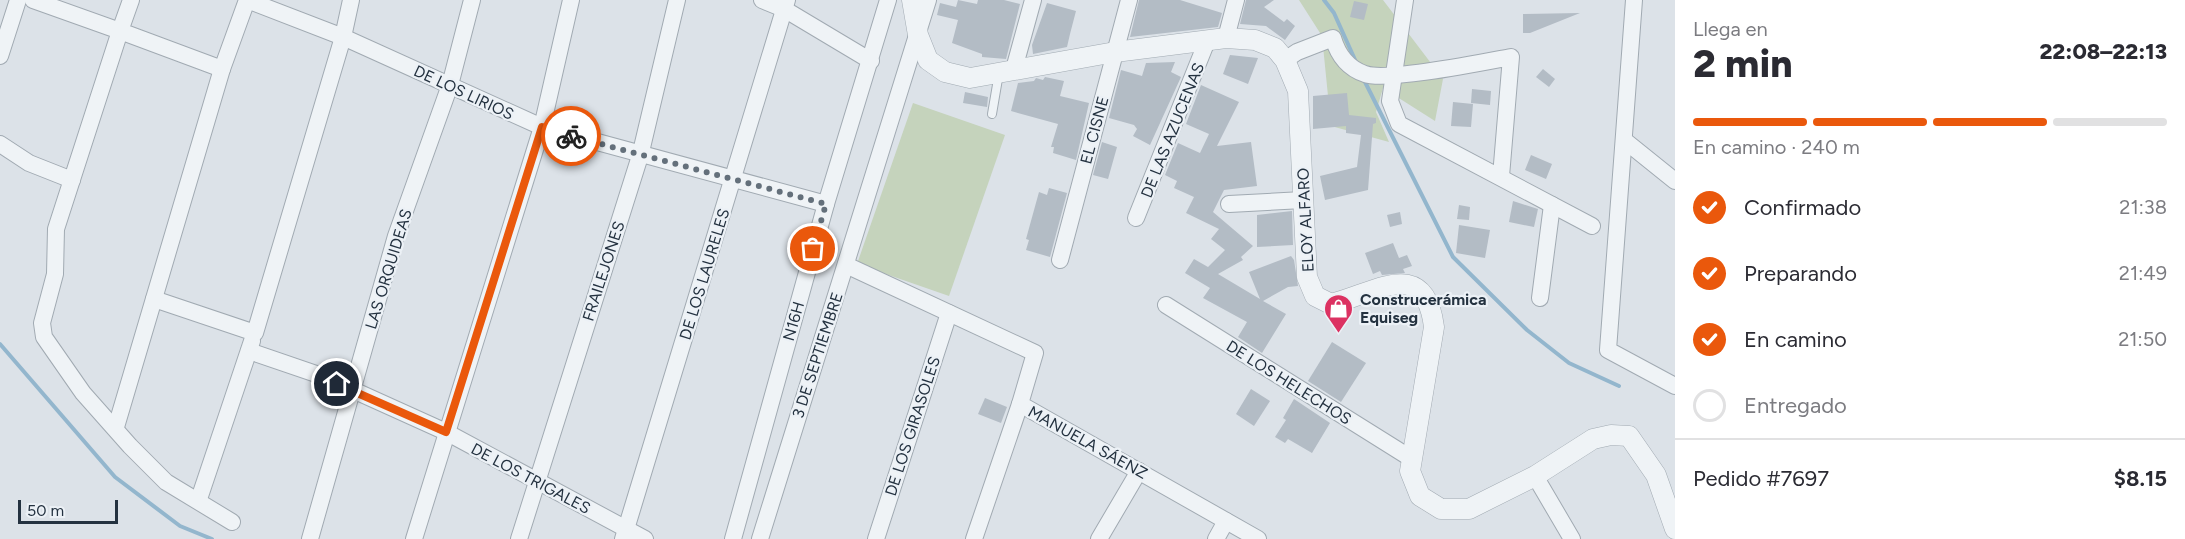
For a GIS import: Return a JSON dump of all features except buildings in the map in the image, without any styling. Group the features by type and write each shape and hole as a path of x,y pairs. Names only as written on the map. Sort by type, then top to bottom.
{"street":[{"path":"0,56 18,0"},
{"path":"33,0 222,69"},
{"path":"131,0 56,229 55,274 42,323 44,337 83,393 166,482 199,499 220,517 232,522"},
{"path":"116,427 222,69 247,0"},
{"name":"DE LOS LIRIOS","path":"247,0 343,37 542,127 639,156 826,204"},
{"path":"199,499 255,333 343,37 351,0"},
{"name":"LAS ORQUIDEAS","path":"310,539 396,236 450,85 472,0"},
{"path":"414,539 542,127 571,0"},
{"name":"FRAILEJONES","path":"519,539 639,156 677,0"},
{"path":"762,0 785,5 871,61"},
{"name":"N16H","path":"733,539 826,204 888,0"},
{"path":"912,0 918,35 928,60 945,72 970,78 1115,52 1216,39 1255,40 1275,48 1286,60 1297,52 1333,38 1339,57 1365,75 1395,75 1511,57 1501,176"},
{"name":"3 DE SEPTIEMBRE","path":"760,539 928,0"},
{"path":"1007,71 1033,0"},
{"name":"EL CISNE","path":"1060,260 1129,0"},
{"name":"DE LAS AZUCENAS","path":"1136,218 1216,39 1236,0"},
{"path":"1405,0 1390,102 1398,124 1501,176 1592,226"},
{"path":"1634,0 1608,350 1675,386"},
{"name":"DE LOS LAURELES","path":"624,534 785,5"},
{"name":"ELOY ALFARO","path":"1286,60 1298,91 1307,277 1315,296 1331,304 1361,296 1380,286 1404,282 1422,291 1431,307 1434,327 1410,471 1420,496 1441,509 1470,509 1535,476 1593,439 1611,435 1629,436 1656,475 1675,529"},
{"path":"1624,140 1675,180"},
{"path":"0,144 29,163 72,180"},
{"path":"1229,204 1303,200"},
{"path":"1540,298 1552,205"},
{"name":"MANUELA SÁENZ","path":"846,266 1035,353 1020,404 1258,539"},
{"path":"154,299 255,333"},
{"name":"DE LOS HELECHOS","path":"1166,305 1412,459"},
{"name":"DE LOS GIRASOLES","path":"876,539 949,313"},
{"name":"DE LOS TRIGALES","path":"249,351 292,364 446,432 536,480 624,534 645,539"},
{"path":"974,539 1020,404"},
{"path":"1099,539 1139,471"},
{"path":"1535,476 1572,539"},
{"path":"1216,539 1226,521"}],"lane":[{"path":"992,114 1007,71"}],"green space":[{"path":"1299,0 1383,0 1443,79 1435,121 1383,88 1376,112 1389,142 1331,126 1322,36"},
{"path":"913,103 1005,135 949,296 857,264"}],"waterway":[{"path":"1324,0 1334,13 1356,62"},
{"path":"1364,80 1453,257 1527,330 1569,363 1619,386"},
{"path":"0,344 115,477 180,526 212,539"}],"way so far":[{"path":"571,136 639,156 826,204 813,249"}],"place":[{"name":"Construcerámica Equiseg","path":"1339,334"}],"route":[{"path":"337,384 446,432 542,127 571,136"}]}
